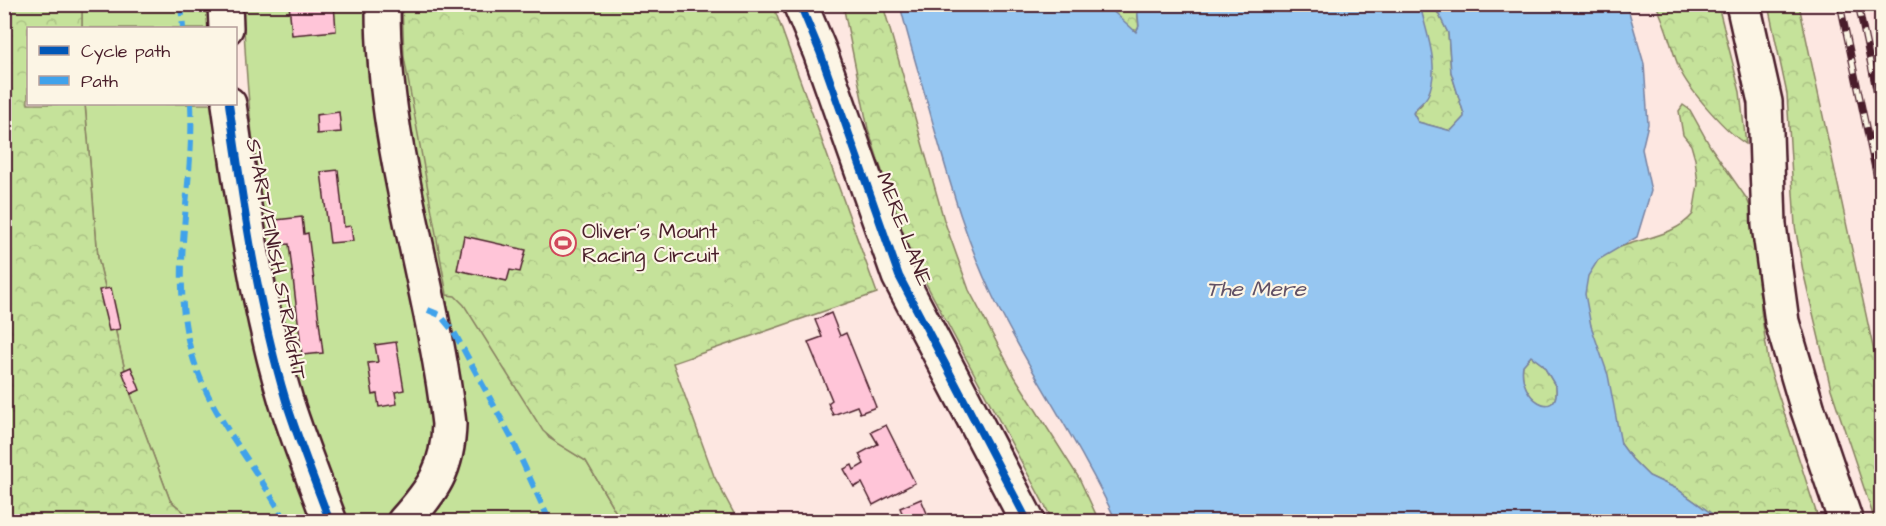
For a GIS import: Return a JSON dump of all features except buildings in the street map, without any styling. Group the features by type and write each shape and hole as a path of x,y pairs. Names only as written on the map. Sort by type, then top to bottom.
{"street":[{"path":"225,4 226,27"},
{"path":"383,4 382,40 402,185 449,424 449,449 441,471 427,496 404,522"},
{"path":"1743,4 1765,102 1769,225 1782,322 1804,399 1846,522"},
{"name":"MERE LANE","path":"808,14 898,276 1028,522"},
{"name":"START/FINISH STRAIGHT","path":"229,105 243,206 267,329 286,401 330,522"}],"shaded area":[{"path":"1867,5 1881,5 1881,72 1875,46"}],"green space":[{"path":"4,5 82,5 82,27 27,27 27,105 85,105 98,258 131,395 170,500 194,521 5,521"},
{"path":"82,5 210,5 210,27 82,27"},
{"name":"Oliver's Mount Racing Circuit","path":"243,5 773,5 530,410 549,438 586,461 621,521 348,521 312,428 283,324 272,271 255,165"},
{"path":"402,5 773,5 877,293 673,363 714,476 738,521 621,521 586,461 558,444 543,431 464,305 455,296 447,295 404,57"},
{"path":"843,5 883,5 944,220 969,290 1015,377 1079,478 1099,521 1053,521 907,248 868,129"},
{"path":"1106,5 1137,5 1139,31 1130,29"},
{"path":"1420,5 1434,5 1448,33 1451,72 1464,114 1464,117 1451,131 1418,122 1413,113 1422,104 1430,52"},
{"path":"1656,5 1718,5 1740,92 1746,144 1719,121 1685,78"},
{"path":"1768,5 1799,5 1881,384 1881,521 1875,521 1831,389 1803,271 1795,226 1787,94"},
{"path":"85,105 217,105 317,521 194,521 170,500 131,395 98,258"},
{"path":"1683,105 1690,110 1710,146 1747,199 1755,219 1761,269 1761,310 1769,366 1819,521 1722,521 1677,489 1649,476 1621,444 1585,303 1586,280 1595,263 1608,253 1625,245 1662,234 1679,226 1693,214 1698,184 1691,145 1683,135 1679,111"},
{"path":"1531,356 1543,365 1556,387 1552,403 1546,405 1539,403 1526,389 1523,365"}],"water":[{"name":"The Mere","path":"900,5 1106,5 1136,32 1139,26 1137,5 1420,5 1431,50 1433,73 1428,95 1413,113 1418,122 1451,131 1464,117 1464,114 1451,72 1448,33 1434,5 1627,5 1644,64 1648,124 1642,149 1651,191 1637,237 1598,260 1588,276 1585,294 1591,326 1608,375 1621,444 1649,476 1677,489 1722,521 1116,521 1088,465 1010,331 986,282 969,239 940,149","holes":["1531,356 1543,365 1556,387 1555,398 1552,403 1546,405 1532,397 1523,377 1523,365"]}],"railway":[{"path":"1840,4 1882,202"},
{"path":"1858,4 1882,118"}],"marked path":[{"path":"181,4 183,27"},
{"path":"191,105 182,269 187,335 204,388 286,522"},
{"path":"428,310 440,315 454,332 511,437 550,522"}],"cycle path":[{"path":"800,4 820,52 899,276 1028,522"},
{"path":"229,105 246,216 267,328 286,401 330,522"}],"place":[{"name":"Oliver's Mount Racing Circuit","path":"563,243"}]}
